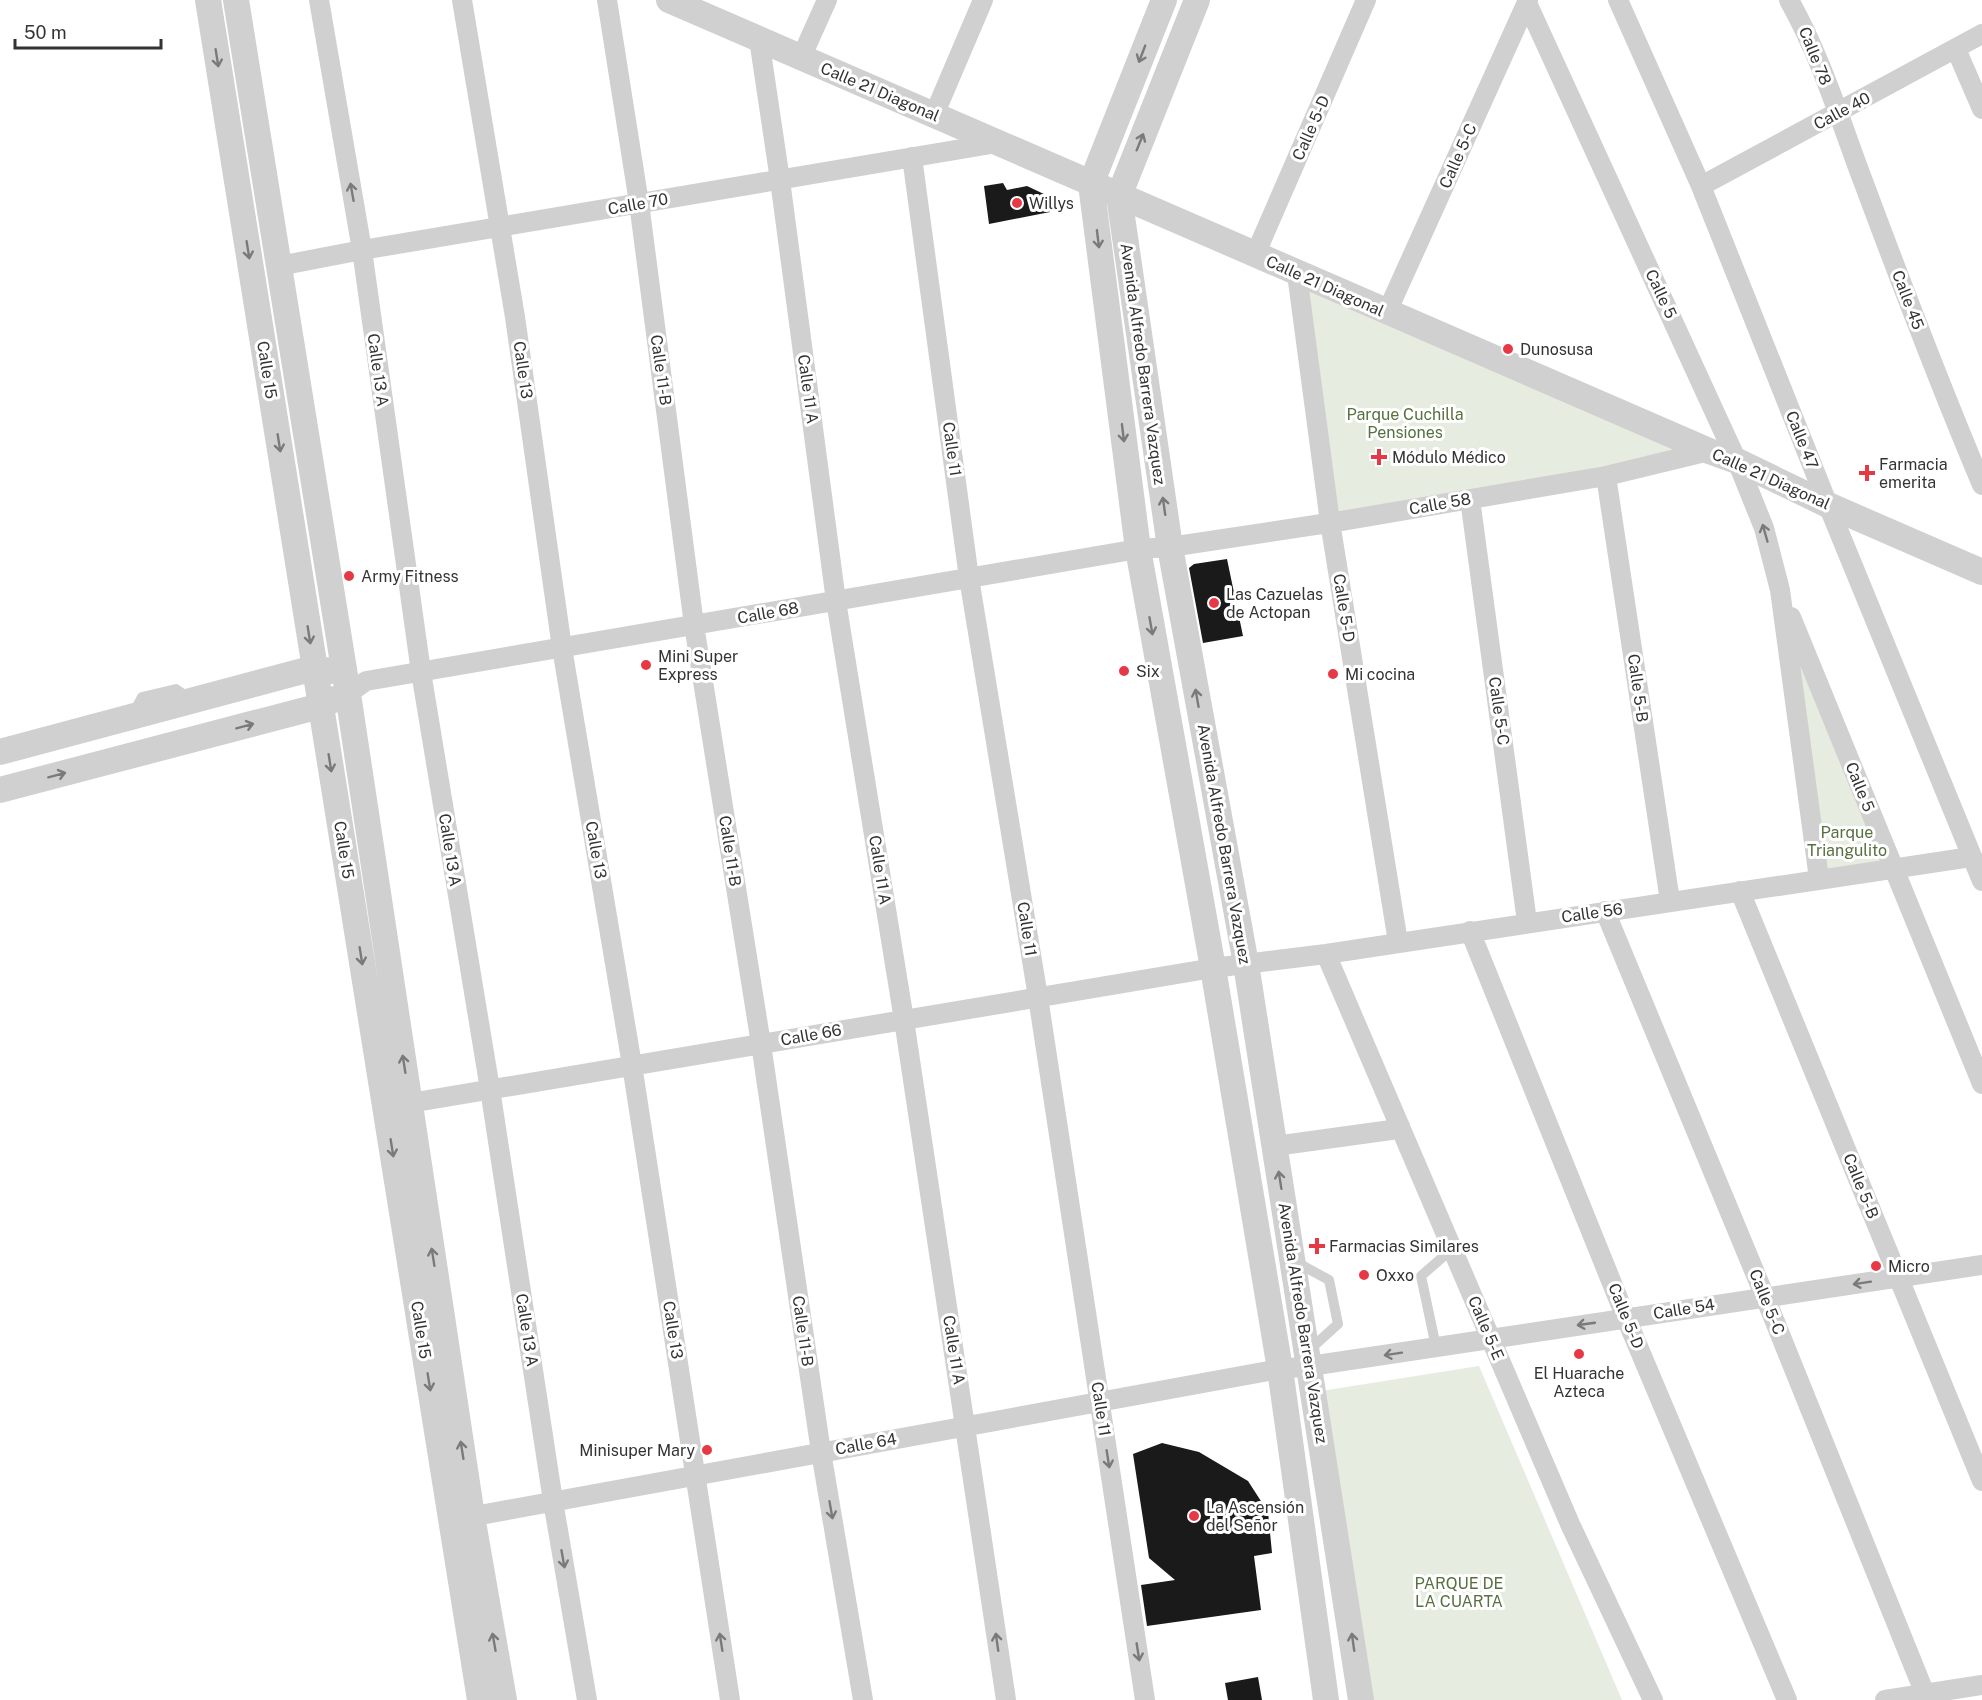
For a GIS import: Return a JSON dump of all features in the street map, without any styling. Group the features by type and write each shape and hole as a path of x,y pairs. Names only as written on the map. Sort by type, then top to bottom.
{"street":[{"name":"Calle 15","path":"208,0 320,706 462,1518 504,1700"},
{"name":"Calle 15","path":"236,0 279,266 353,682 410,1102 462,1518 480,1700"},
{"name":"Calle 13 A","path":"319,0 362,250 421,672 490,1089 553,1501 587,1700"},
{"name":"Calle 13","path":"462,0 516,317 562,648 632,1065 730,1700"},
{"name":"Calle 11-B","path":"607,0 639,203 694,625 761,1044 821,1452 863,1700"},
{"path":"801,58 827,0"},
{"path":"934,115 983,0"},
{"name":"Avenida Alfredo Barrera Vazquez","path":"1164,0 1091,184 1138,549 1213,968 1280,1369 1326,1700"},
{"name":"Avenida Alfredo Barrera Vazquez","path":"1197,0 1119,196 1170,547 1245,964 1361,1700"},
{"name":"Calle 5-D","path":"1255,255 1366,0"},
{"name":"Calle 47","path":"1618,0 1701,186 1828,505 1982,881"},
{"name":"Calle 78","path":"1789,0 1802,22 1820,63 1837,113"},
{"name":"Calle 21 Diagonal","path":"675,1 1297,274 1737,461 1828,505 1982,572"},
{"name":"Calle 5-C","path":"1387,312 1528,1"},
{"name":"Calle 5","path":"1528,1 1737,461 1764,528 1780,590 1819,879"},
{"name":"Calle 40","path":"1701,186 1982,34"},
{"name":"Calle 11 A","path":"759,39 836,601 904,1020 1006,1700"},
{"path":"1956,49 1982,109"},
{"name":"Calle 45","path":"1837,113 1932,364 1982,485"},
{"name":"Calle 70","path":"279,266 997,143"},
{"name":"Calle 11","path":"912,157 969,578 1038,997 1145,1700"},
{"name":"Calle 5-D","path":"1297,274 1330,522 1398,942"},
{"name":"Calle 58","path":"1170,547 1606,476 1709,451"},
{"name":"Calle 5-B","path":"1606,476 1670,901"},
{"name":"Calle 5-C","path":"1470,499 1527,922"},
{"name":"Calle 68","path":"353,682 1138,549 1170,547"},
{"name":"Calle 5","path":"1780,590 1982,1084"},
{"path":"0,752 314,669 353,682"},
{"path":"0,790 320,706 353,682"},
{"name":"Calle 56","path":"1213,968 1326,954 1971,857"},
{"name":"Calle 5-B","path":"1740,891 1982,1481"},
{"name":"Calle 5-C","path":"1605,911 1765,1297 1925,1694"},
{"name":"Calle 5-D","path":"1470,931 1626,1318 1786,1700"},
{"name":"Calle 5-E","path":"1326,954 1570,1524 1653,1700"},
{"name":"Calle 66","path":"410,1102 1213,968"},
{"path":"1275,1146 1390,1130 1400,1126"},
{"name":"Calle 54","path":"1280,1369 1309,1359 1436,1347 1982,1265"},
{"name":"Calle 64","path":"462,1518 1280,1369"},
{"path":"1886,1700 1982,1685"}],"lane":[{"path":"1436,1347 1420,1276 1452,1249"},
{"path":"1293,1260 1329,1280 1338,1324 1309,1359"}],"green space":[{"name":"Parque Cuchilla Pensiones","path":"1305,290 1412,336 1694,450 1335,522"},
{"name":"Parque Triangulito","path":"1794,642 1883,863 1824,873"},
{"name":"PARQUE DE LA CUARTA","path":"1479,1366 1622,1700 1366,1700 1321,1391"}],"building":[{"name":"Willys","path":"1003,183 1007,190 1027,186 1046,195 1050,212 989,224 984,186"},
{"name":"Las Cazuelas de Actopan","path":"1227,559 1243,636 1203,643 1189,568 1194,564"},
{"path":"1162,1443 1199,1452 1248,1481 1268,1512 1272,1553 1254,1556 1261,1610 1147,1626 1141,1585 1175,1580 1149,1558 1133,1454"},
{"path":"1258,1677 1262,1700 1228,1700 1225,1683"}],"place":[{"name":"Willys","path":"1017,203"},
{"name":"Dunosusa","path":"1508,349"},
{"name":"Módulo Médico","path":"1379,457"},
{"name":"Farmacia emerita","path":"1867,473"},
{"name":"Army Fitness","path":"349,576"},
{"name":"Las Cazuelas de Actopan","path":"1214,603"},
{"name":"Mini Super Express","path":"646,665"},
{"name":"Six","path":"1124,671"},
{"name":"Mi cocina","path":"1333,674"},
{"name":"Farmacias Similares","path":"1317,1246"},
{"name":"Micro","path":"1876,1266"},
{"name":"Oxxo","path":"1364,1275"},
{"name":"El Huarache Azteca","path":"1579,1354"},
{"name":"Minisuper Mary","path":"707,1450"},
{"name":"La Ascensión del Señor","path":"1194,1516"}]}
